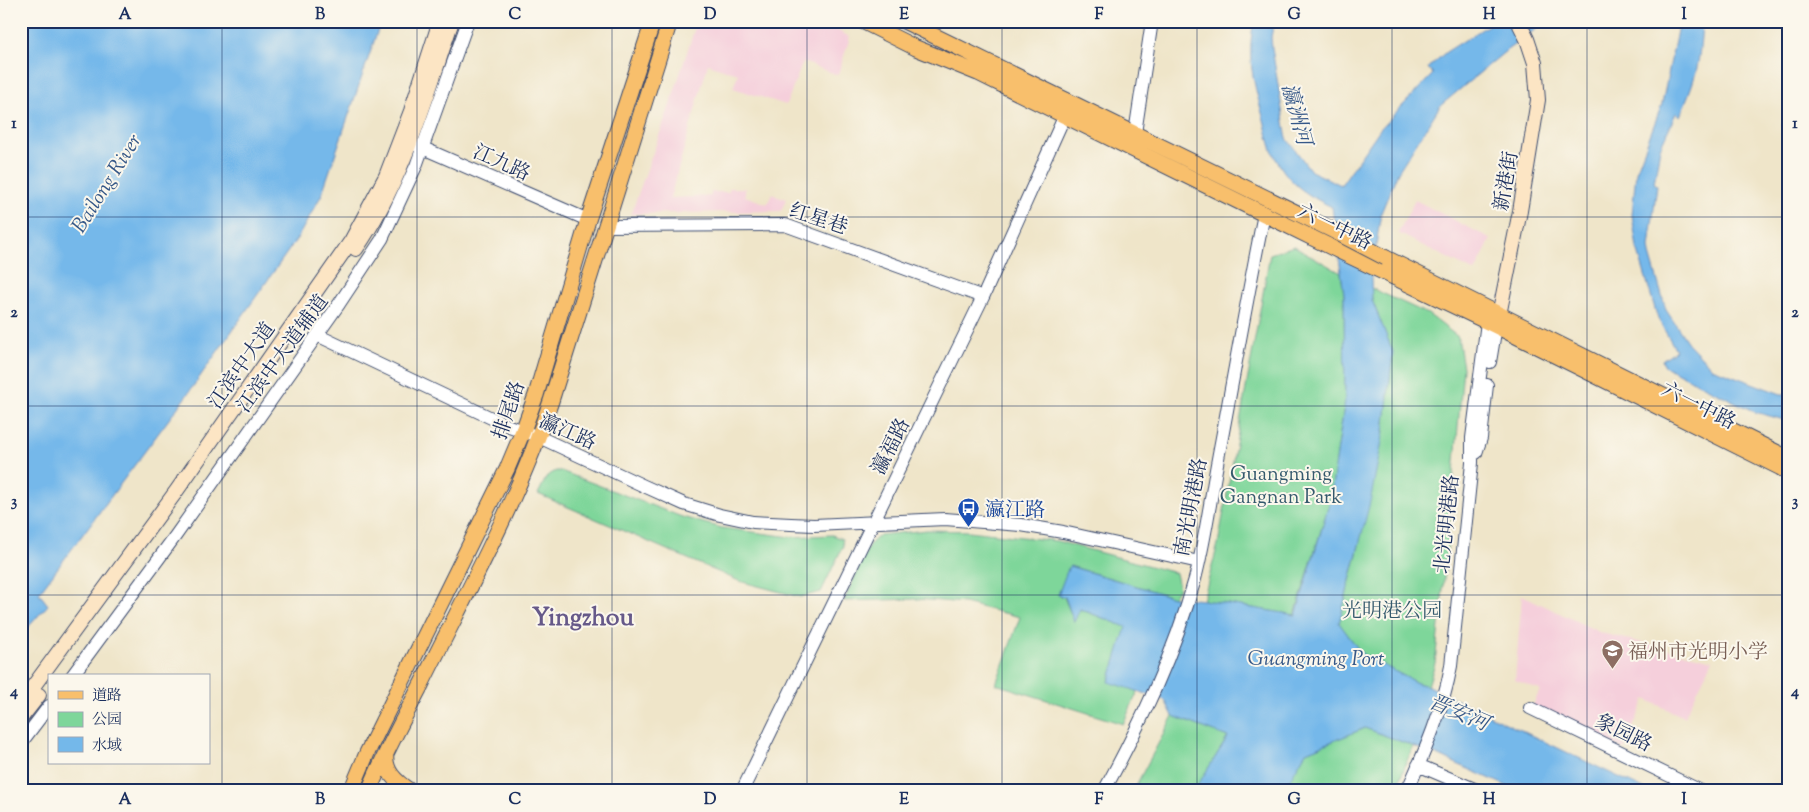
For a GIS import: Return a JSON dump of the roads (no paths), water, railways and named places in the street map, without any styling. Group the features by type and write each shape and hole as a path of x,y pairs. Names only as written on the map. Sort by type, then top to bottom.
{"main road":[{"name":"江滨中大道","path":"21,703 181,485 351,241 378,194 411,143 440,21"},
{"name":"江滨中大道","path":"53,674 292,342 372,226 411,143 452,21"},
{"name":"排尾路","path":"351,791 370,748 507,470 523,431 588,220 653,21"},
{"name":"排尾路","path":"369,791 386,752 522,478 539,437 670,21"},
{"name":"六一中路","path":"862,21 916,48 978,73 1387,274 1493,318"},
{"name":"六一中路","path":"904,21 1336,232 1493,318 1786,464"},
{"path":"1507,21 1529,56"},
{"path":"1518,21 1529,56"},
{"name":"新港街","path":"1493,318 1537,113 1538,78 1529,56"},
{"path":"21,718 48,682"},
{"path":"386,752 389,772 410,791"}],"street":[{"name":"江滨中大道辅道","path":"73,674 176,534 317,335 382,239 411,143 468,21"},
{"path":"1135,133 1152,21"},
{"name":"瀛福路","path":"742,791 983,297 1065,115"},
{"name":"江九路","path":"411,143 588,220"},
{"name":"南光明港路","path":"1104,791 1136,731 1156,688 1181,620 1199,562 1250,279 1264,214"},
{"name":"红星巷","path":"605,226 785,225 983,297"},
{"name":"北光明港路","path":"1406,791 1421,759 1447,688 1462,573 1472,463 1481,438 1491,356 1493,318"},
{"name":"瀛江路","path":"317,335 504,424 539,437 684,504 720,515 753,522 792,524 945,519 1021,525 1063,532 1199,562"},
{"path":"21,743 48,707"},
{"name":"象园路","path":"1530,708 1683,787 1701,791"},
{"path":"1421,759 1479,791"}],"water":[{"name":"Bailong River","path":"21,21 381,21 321,196 298,237 187,395 39,593 48,605 21,635"},
{"path":"1254,21 1274,21 1271,37 1272,48 1288,140 1311,171 1341,185 1380,129 1433,74 1428,68 1446,52 1495,21 1550,21 1507,50 1440,106 1398,172 1381,213 1371,278 1372,300 1393,352 1384,431 1370,502 1339,623 1362,654 1417,683 1428,686 1648,791 1518,791 1437,755 1365,728 1306,752 1283,791 1194,791 1228,737 1173,716 1165,700 1109,682 1126,627 1080,609 1074,622 1065,597 1058,595 1069,566 1173,597 1296,615 1330,501 1345,400 1344,294 1332,207 1316,199 1295,184 1284,172 1271,148 1252,71 1251,47"},
{"path":"1679,21 1702,21 1699,53 1694,78 1680,116 1676,113 1660,148 1654,183 1657,185 1649,247 1650,254 1666,310 1688,343 1712,368 1781,394 1788,394 1788,421 1755,412 1664,366 1662,360 1676,350 1658,319 1637,248 1632,215 1636,172 1662,104"}],"place":[{"name":"瀛江路","path":"969,528"},
{"name":"福州市光明小学","path":"1612,670"}],"district":[{"name":"Yingzhou","path":"583,616"}],"water label":[{"name":"瀛洲河","path":"1297,114"},
{"name":"Guangming Port","path":"1316,658"},
{"name":"晋安河","path":"1459,712"}],"park label":[{"name":"Guangming Gangnan Park","path":"1281,484"},
{"name":"光明港公园","path":"1392,610"}]}
